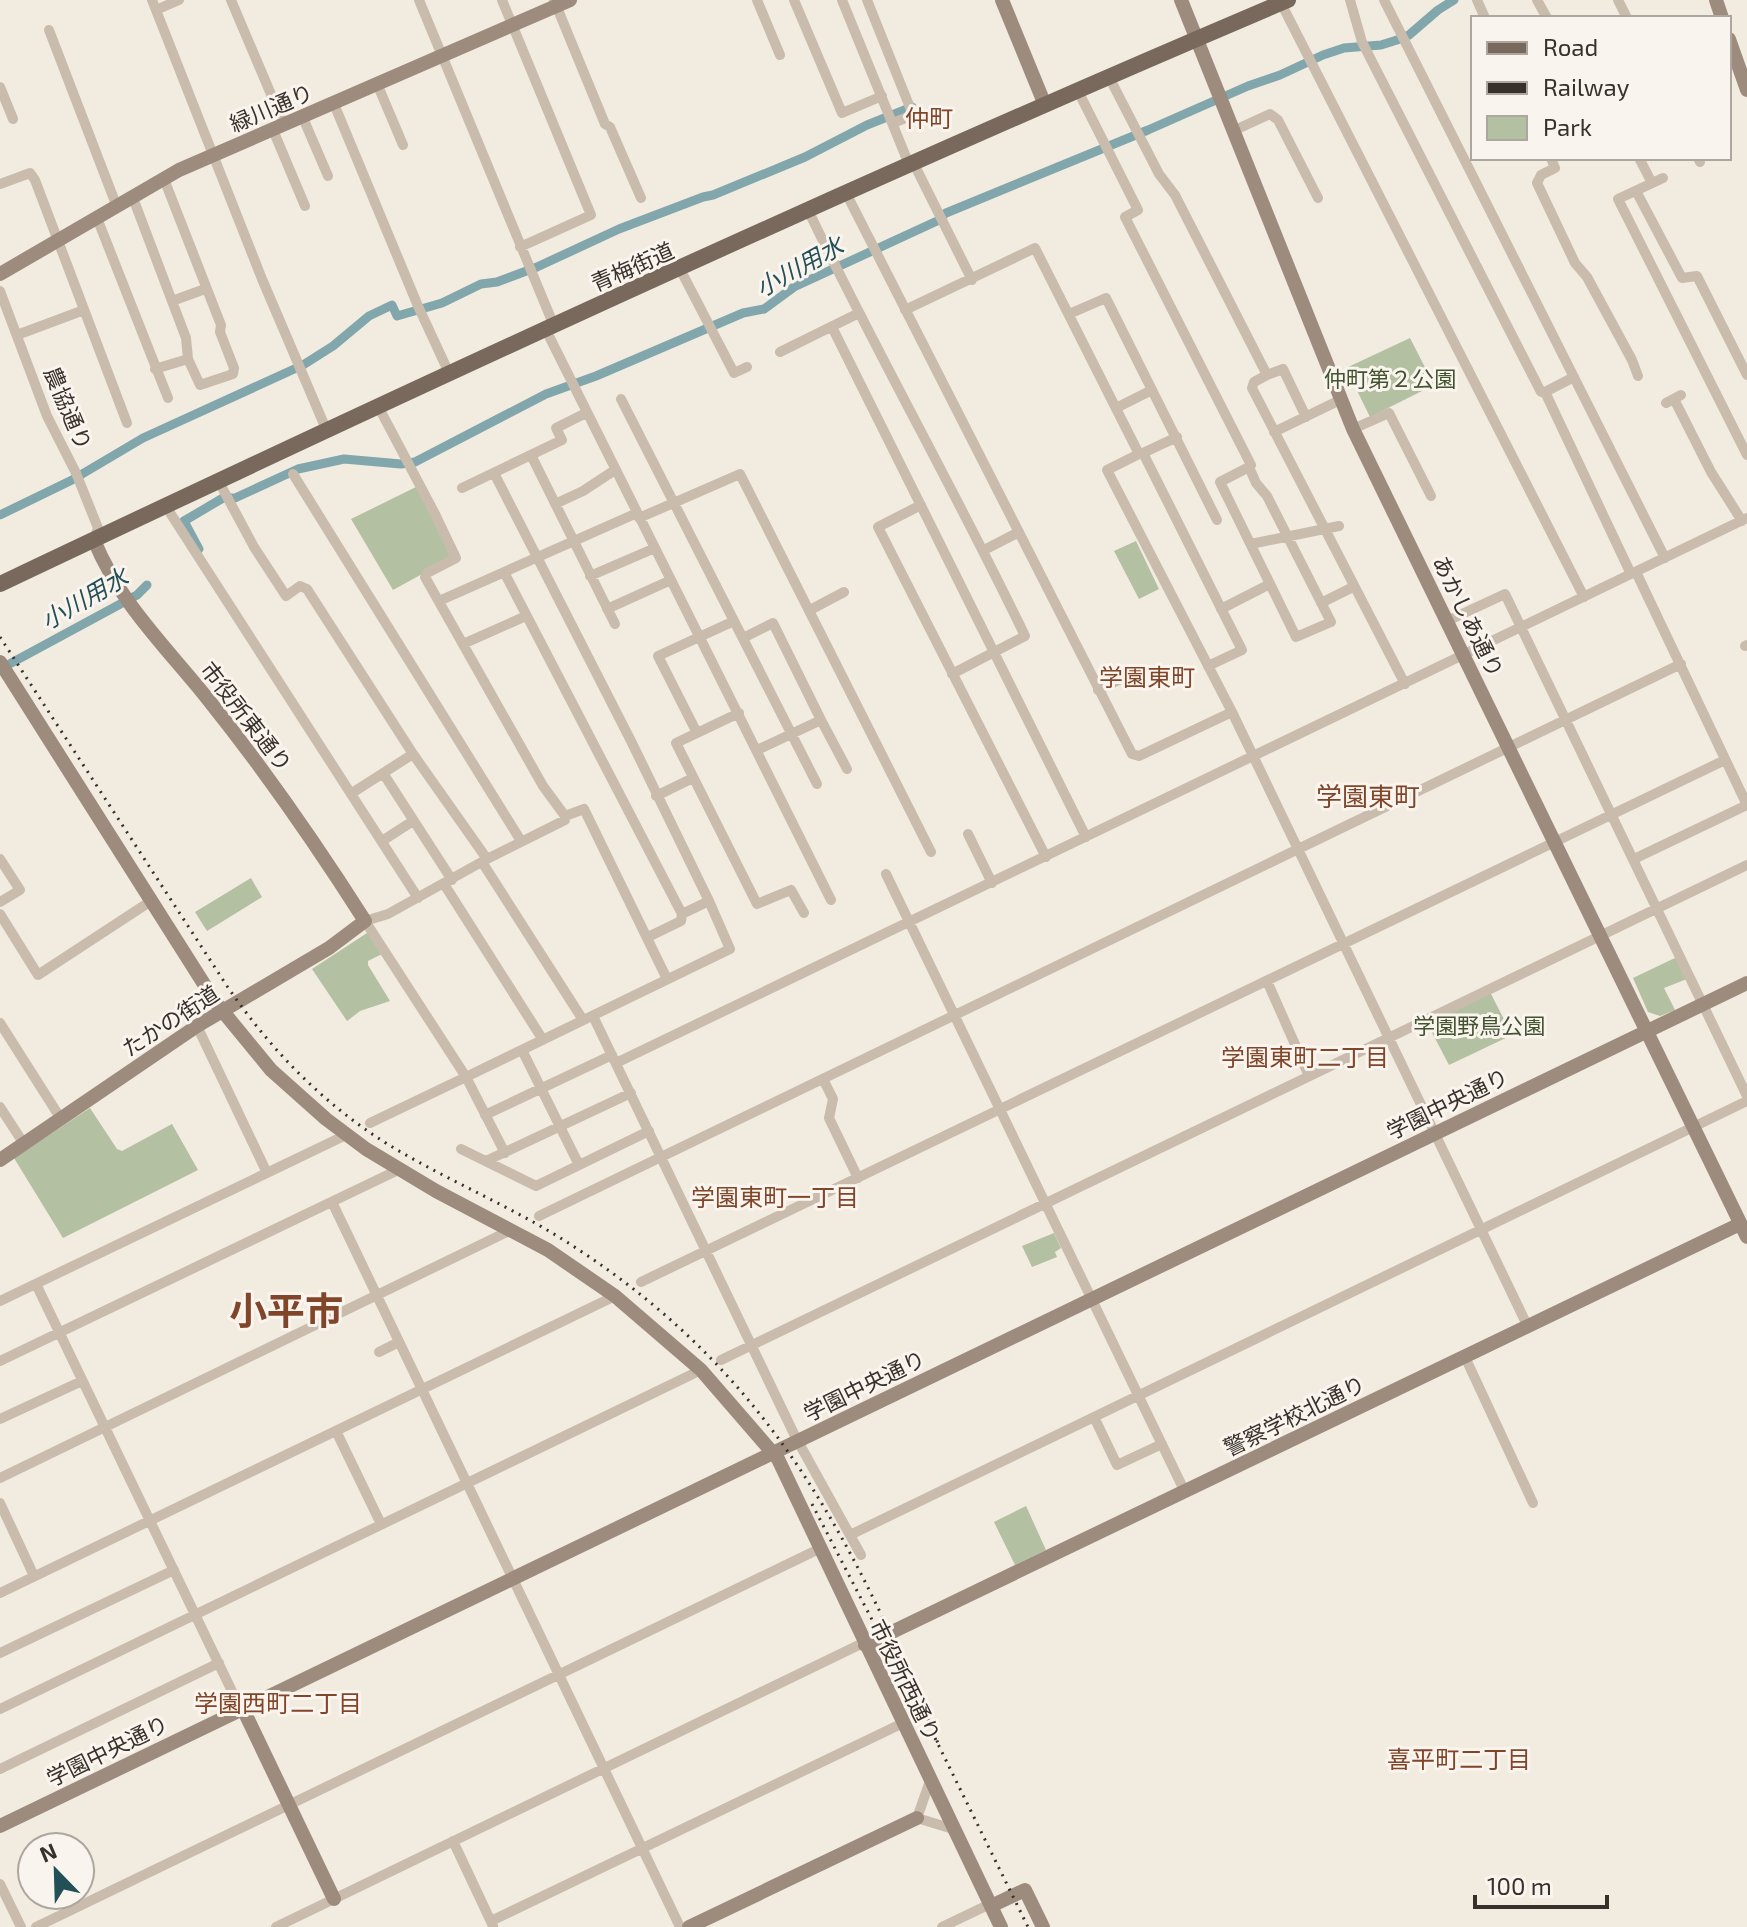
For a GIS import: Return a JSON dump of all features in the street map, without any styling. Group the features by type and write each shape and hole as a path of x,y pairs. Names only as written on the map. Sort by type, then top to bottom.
{"main road":[{"name":"青梅街道","path":"0,584 326,429 808,210 1284,2"}],"street":[{"path":"179,0 154,5 298,367 326,429"},
{"path":"231,0 305,206"},
{"path":"419,0 552,321 548,334 831,900"},
{"path":"502,0 591,215 520,247"},
{"path":"757,0 780,55"},
{"path":"794,0 842,113 882,96"},
{"path":"842,0 906,157 972,280"},
{"path":"867,0 913,115 891,118"},
{"path":"1002,0 1045,105"},
{"name":"あかしあ通り","path":"1181,0 1353,429 1646,1032 1745,1227"},
{"path":"1350,0 1364,45 1541,392 1545,392 1681,664 1747,805 1634,859"},
{"path":"1384,0 1665,558"},
{"path":"560,2 605,124 610,127 641,198"},
{"name":"緑川通り","path":"0,274 164,179 378,86 560,2"},
{"path":"1284,2 1310,61 1584,597"},
{"path":"49,30 117,207"},
{"path":"1731,45 1747,90"},
{"path":"1109,77 1159,174 1175,195 1267,375"},
{"path":"378,86 403,145"},
{"path":"0,87 13,119"},
{"path":"1078,91 1138,210 1125,217 1251,465 1249,467 1256,483 1267,496 1331,622 1296,637 1220,482"},
{"path":"334,104 449,373"},
{"path":"1233,131 1270,114 1278,120 1318,198"},
{"path":"303,118 328,176"},
{"path":"1552,160 1555,168 1541,175 1537,183 1575,263 1587,277 1638,376"},
{"path":"1640,160 1652,183"},
{"path":"0,184 30,173 35,180 127,423"},
{"path":"1663,178 1618,199 1747,455"},
{"path":"133,198 186,338 188,359 200,385 233,374 234,368 220,332 221,325 164,179"},
{"path":"1636,191 1682,278 1697,276 1747,375"},
{"path":"846,193 1132,754 1139,756 1232,712"},
{"path":"808,210 984,550 1025,636 952,674"},
{"path":"97,218 168,398"},
{"path":"905,310 1035,248 1242,650 1208,666"},
{"path":"680,269 734,373 747,367"},
{"path":"172,301 205,289"},
{"name":"農協通り","path":"0,291 47,416 77,476 98,528 94,540"},
{"path":"1069,314 1106,298 1217,520"},
{"path":"17,335 84,310"},
{"path":"780,352 859,313"},
{"path":"832,327 1086,837"},
{"path":"155,369 188,359"},
{"path":"1306,417 1283,369 1254,382 1252,388 1405,684"},
{"path":"1545,392 1574,377"},
{"path":"1116,408 1152,390"},
{"path":"621,399 817,784"},
{"path":"485,1115 614,1059 992,883 1744,520 1711,472 1674,399"},
{"path":"1274,432 1340,400"},
{"path":"378,406 456,558 425,577 543,786 565,816"},
{"path":"462,488 562,440 556,428 586,413"},
{"path":"1353,429 1389,413 1431,496"},
{"path":"1177,437 1107,470 1232,712 1528,1327"},
{"path":"281,450 521,841"},
{"path":"531,455 615,624"},
{"path":"1202,490 1249,467"},
{"path":"555,504 583,491 615,470"},
{"path":"370,1123 730,949 539,557 494,473"},
{"path":"439,601 573,541 673,504 740,474 931,852"},
{"path":"218,480 286,596 300,586 307,589 614,1059 826,1496 861,1555"},
{"path":"165,505 418,898"},
{"path":"921,505 878,527 1046,857"},
{"path":"1251,544 1339,526"},
{"path":"984,550 1019,532"},
{"name":"市役所東通り","path":"94,540 138,619 207,697 308,831 365,921"},
{"path":"590,576 655,548"},
{"path":"504,572 682,914 681,921 648,937"},
{"path":"607,609 671,580"},
{"path":"1221,609 1270,584"},
{"path":"1321,603 1353,587"},
{"path":"810,610 844,592"},
{"path":"850,1535 1747,1098 1505,594 1447,621"},
{"path":"463,644 526,616"},
{"path":"697,733 658,656 734,621"},
{"path":"743,638 773,623 847,769"},
{"path":"539,1216 1681,664"},
{"name":"市役所西通り","path":"2,665 223,1011 271,1070 346,1135 398,1170 548,1250 615,1296 701,1370 780,1463 1001,1927"},
{"path":"1098,690 1131,674"},
{"path":"739,713 676,743 757,904 791,890 804,913"},
{"path":"757,750 821,720"},
{"path":"352,793 413,754"},
{"path":"641,1282 1725,760"},
{"path":"383,773 543,1040"},
{"path":"656,796 693,778"},
{"path":"505,1153 466,1077 365,921 388,914 565,820 565,816 584,809 667,979"},
{"path":"382,841 413,821"},
{"path":"968,834 992,883"},
{"path":"0,859 20,890 0,902"},
{"path":"721,1360 1747,865"},
{"path":"886,874 1185,1492"},
{"path":"0,914 38,975 151,901"},
{"path":"682,914 709,901"},
{"name":"たかの街道","path":"0,1160 197,1026 329,948 365,921"},
{"path":"1267,981 1309,1076"},
{"name":"学園中央通り","path":"0,1826 1747,983"},
{"path":"0,1023 61,1119"},
{"path":"197,1026 267,1173"},
{"path":"522,1050 579,1165"},
{"path":"823,1079 833,1099 829,1118 858,1178"},
{"path":"486,1161 631,1093"},
{"path":"0,1107 24,1144"},
{"path":"461,1149 536,1186 649,1131"},
{"path":"0,1301 346,1135"},
{"path":"0,1361 398,1170"},
{"path":"332,1202 680,1927"},
{"name":"警察学校北通り","path":"864,1644 1528,1327 1745,1227"},
{"path":"0,1478 511,1230"},
{"path":"36,1284 334,1899"},
{"path":"0,1593 615,1296"},
{"path":"379,1352 399,1342"},
{"path":"1465,1357 1533,1503"},
{"path":"0,1709 701,1370"},
{"path":"0,1419 82,1381"},
{"path":"1094,1417 1117,1465 1162,1444"},
{"path":"336,1431 381,1524"},
{"path":"0,1503 34,1576"},
{"path":"36,1927 821,1548"},
{"path":"0,1653 174,1570"},
{"path":"276,1927 864,1644"},
{"path":"0,1769 219,1663"},
{"path":"453,1841 492,1924 903,1723"},
{"path":"917,1818 930,1781"},
{"path":"689,1927 917,1818 953,1829"},
{"path":"0,1884 21,1927"},
{"path":"942,1927 1025,1890 1043,1927"}],"green space":[{"name":"仲町第２公園","path":"1410,338 1434,385 1370,417 1346,368"},
{"path":"416,487 453,557 393,590 351,519"},
{"path":"1136,541 1159,589 1139,599 1114,551"},
{"path":"251,878 262,897 207,931 195,912"},
{"path":"367,933 384,953 368,961 368,965 390,1001 360,1011 347,1021 312,969"},
{"path":"1677,957 1687,979 1664,988 1675,1010 1660,1016 1648,1012 1633,978"},
{"name":"学園野鳥公園","path":"1490,992 1512,1035 1449,1065 1427,1023"},
{"path":"90,1108 117,1149 122,1151 172,1124 198,1170 63,1238 14,1158"},
{"path":"1054,1233 1061,1248 1055,1252 1057,1257 1032,1267 1022,1246"},
{"path":"1026,1506 1046,1550 1015,1565 994,1522"}],"waterway":[{"name":"小川用水","path":"199,549 184,521 223,498 235,498 298,469 344,459 401,464 415,462 546,394 743,313 764,309 794,287 937,221 946,213 1323,55 1344,48 1381,45 1409,35 1454,0"},
{"path":"0,515 72,480 143,438 303,365 333,346 369,316 392,305 397,316 442,303 481,284 497,282 537,267 619,229 805,157 867,125 912,107"},
{"name":"小川用水","path":"0,669 137,595 147,585"}],"railway":[{"path":"0,637 227,986 285,1059 330,1102 379,1139 555,1235 644,1298 703,1351 754,1407 799,1468 838,1532 874,1600 940,1748"},
{"path":"812,1504 882,1639"},
{"path":"935,1738 1028,1927"}],"district":[{"name":"仲町","path":"929,117"},
{"name":"学園東町","path":"1147,676"},
{"name":"学園東町","path":"1368,795"},
{"name":"学園東町二丁目","path":"1305,1056"},
{"name":"学園東町一丁目","path":"775,1196"},
{"name":"小平市","path":"286,1310"},
{"name":"学園西町二丁目","path":"278,1702"},
{"name":"喜平町二丁目","path":"1459,1758"}]}
